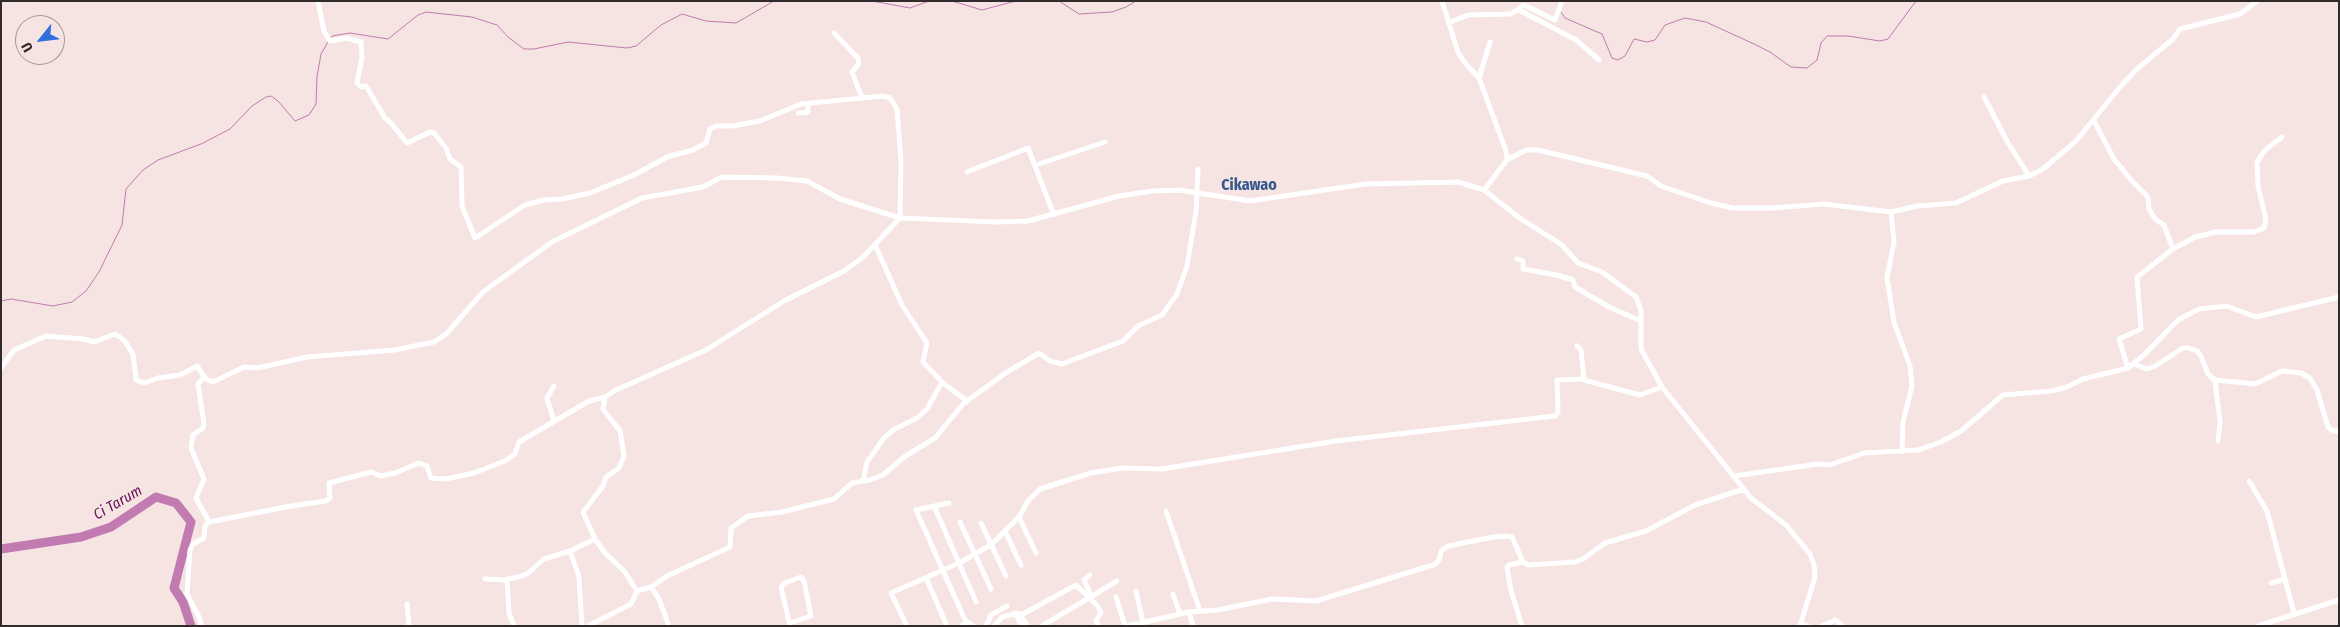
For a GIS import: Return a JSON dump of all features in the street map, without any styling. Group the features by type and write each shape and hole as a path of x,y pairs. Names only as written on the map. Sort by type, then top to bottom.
{"street":[{"path":"201,626 200,619 187,594 190,550 193,544 204,538 205,526 209,522 326,501 330,498 328,483 371,472 380,476 396,473 419,463 427,466 430,478 442,479 467,475 505,461 515,454 518,444 526,438 589,401 605,397 616,390 706,350 784,301 844,271 862,258 900,218 900,160 896,105 888,97 862,98 792,106 760,121 714,127 710,129 706,142 684,154 667,157 634,175 590,193 525,205 477,239 462,208 461,166 450,159 446,148 434,133 430,132 408,143 385,118 366,86 361,88 357,83 362,57 361,42 346,38 330,41 324,31 318,1"},
{"path":"1442,1 1458,52 1479,78 1504,143 1507,160"},
{"path":"1448,22 1468,15 1511,14 1524,5 1528,5 1553,20 1557,19 1562,1"},
{"path":"1484,190 1507,160 1526,150 1538,150 1647,176 1661,186 1732,208 1824,204 1892,212 1917,206 1956,203 2003,182 2029,176 2042,169 2067,149 2094,122 2120,87 2137,69 2173,39 2180,29 2240,14 2257,1"},
{"path":"1518,10 1576,40 1599,60"},
{"path":"834,34 858,58 858,64 852,72 862,98"},
{"path":"1479,78 1490,42"},
{"path":"1984,97 2008,143 2029,176"},
{"path":"798,114 808,112 808,104"},
{"path":"2094,122 2114,159 2148,197 2149,209 2155,219 2164,225 2173,249"},
{"path":"2128,368 2119,339 2141,329 2136,278 2173,249 2190,239 2208,233 2243,230 2254,232 2264,228 2266,219 2258,186 2257,162 2265,150 2282,137"},
{"path":"1036,165 1105,142"},
{"path":"968,172 1024,148 1030,150 1054,216"},
{"path":"588,626 630,604 637,591 651,587 667,576 730,547 731,528 746,517 782,512 834,499 852,483 862,482 883,475 904,457 935,438 954,413 967,401 1038,352 1050,361 1059,364 1075,360 1123,341 1138,326 1162,315 1177,294 1187,266 1198,193 1198,169"},
{"path":"1,368 14,350 44,336 84,339 94,342 113,334 124,340 133,354 137,381 145,383 158,378 180,374 198,366 204,377 213,382 246,367 254,369 307,358 395,350 434,342 446,334 483,292 552,242 642,198 703,187 722,177 777,178 807,181 840,199 900,218 996,222 1028,221 1054,216 1132,193 1166,190 1250,201 1366,184 1458,182 1484,190 1521,219 1562,245 1578,263 1599,270 1634,294 1640,305 1642,353 1662,387 1751,498 1796,535 1810,554 1814,565 1815,577 1800,625 1808,626"},
{"path":"1892,212 1894,242 1887,278 1894,322 1910,366 1912,386 1903,422 1902,452"},
{"path":"875,245 902,305 927,343 923,362 942,382 967,401"},
{"path":"1517,259 1523,261 1523,269 1573,280 1575,287 1608,307 1641,321"},
{"path":"1734,476 1818,464 1830,465 1864,453 1918,450 1949,438 1961,431 2003,395 2052,391 2067,387 2089,377 2128,368 2178,320 2199,309 2226,306 2256,317 2339,297"},
{"path":"1577,346 1582,353 1583,379"},
{"path":"2134,364 2147,369 2188,348 2197,351 2208,374 2214,380 2220,422 2218,441"},
{"path":"2214,380 2255,384 2282,371 2301,373 2310,378 2317,390 2328,427 2332,431 2339,431"},
{"path":"204,377 198,384 204,424 203,428 193,435 191,448 204,480 196,498 209,522"},
{"path":"907,626 891,593 959,564 991,545 1019,517 1028,501 1040,489 1091,473 1122,468 1162,469 1180,467 1336,441 1555,416 1558,412 1558,380 1583,379 1640,395 1662,387"},
{"path":"862,482 867,462 884,438 893,430 923,414 932,402 942,382"},
{"path":"554,386 547,398 554,421"},
{"path":"605,397 602,409 620,431 624,456 618,468 606,477 603,486 583,512 595,539 605,554 624,571 637,591"},
{"path":"2249,481 2267,511 2294,613"},
{"path":"1522,626 1510,591 1507,568 1509,565 1523,562 1530,565 1580,561 1605,543 1646,531 1696,505 1744,489"},
{"path":"949,503 916,510 965,620"},
{"path":"934,506 976,602"},
{"path":"1166,510 1200,611"},
{"path":"1019,517 1036,552"},
{"path":"960,522 991,588"},
{"path":"981,523 1006,576"},
{"path":"1005,531 1021,566"},
{"path":"1116,597 1127,626 1188,612 1218,610 1275,599 1316,601 1436,564 1440,558 1441,551 1448,546 1493,537 1512,537 1523,562"},
{"path":"485,579 507,579 526,574 544,559 570,551 595,539"},
{"path":"570,551 579,577 582,626"},
{"path":"1090,575 1084,582 1090,597"},
{"path":"803,578 811,616 790,624 781,587 784,583 803,578"},
{"path":"926,578 947,626"},
{"path":"507,579 509,613 514,626"},
{"path":"2271,583 2285,580"},
{"path":"1042,626 1117,581"},
{"path":"804,583 812,582"},
{"path":"1021,615 1073,585 1078,586 1097,605 1101,613 1096,622 1098,626"},
{"path":"651,587 662,605 669,626"},
{"path":"1136,591 1143,623"},
{"path":"1173,594 1180,614"},
{"path":"2258,626 2339,600"},
{"path":"408,604 409,626"},
{"path":"986,626 991,615 1007,606"},
{"path":"1188,612 1192,626"},
{"path":"1015,613 1022,626"},
{"path":"994,626 1002,617 1015,613 1021,615 1028,626"},
{"path":"1822,626 1835,620 1843,626"},
{"path":"961,626 968,622 973,626"},
{"path":"1093,626 1102,626"}],"waterway":[{"path":"330,39 332,36 350,33 388,39 418,15 426,12 472,17 497,25 508,37 524,49 534,49 568,42 627,48 636,46 661,25 682,14 706,21 736,23 774,1"},
{"path":"872,1 910,8 929,1"},
{"path":"952,1 982,10 1016,1"},
{"path":"1059,1 1079,14 1112,12 1136,1"},
{"path":"1561,12 1565,18 1602,34 1612,58 1618,60 1625,56 1634,39 1647,42 1655,40 1665,25 1685,18 1706,22 1754,44 1770,52 1791,67 1807,68 1817,60 1821,43 1827,36 1848,36 1880,41 1888,39 1916,1"},
{"path":"1,301 11,299 53,306 72,302 86,291 99,272 122,225 126,189 143,170 158,160 201,144 230,129 252,106 266,97 271,96 278,101 295,121 309,115 316,104 317,76 321,54 328,42"},
{"name":"Ci Tarum","path":"1,549 81,537 111,527 156,497 176,503 191,522 174,588 183,602 191,626"}],"district":[{"name":"Cikawao","path":"1249,186"}]}
